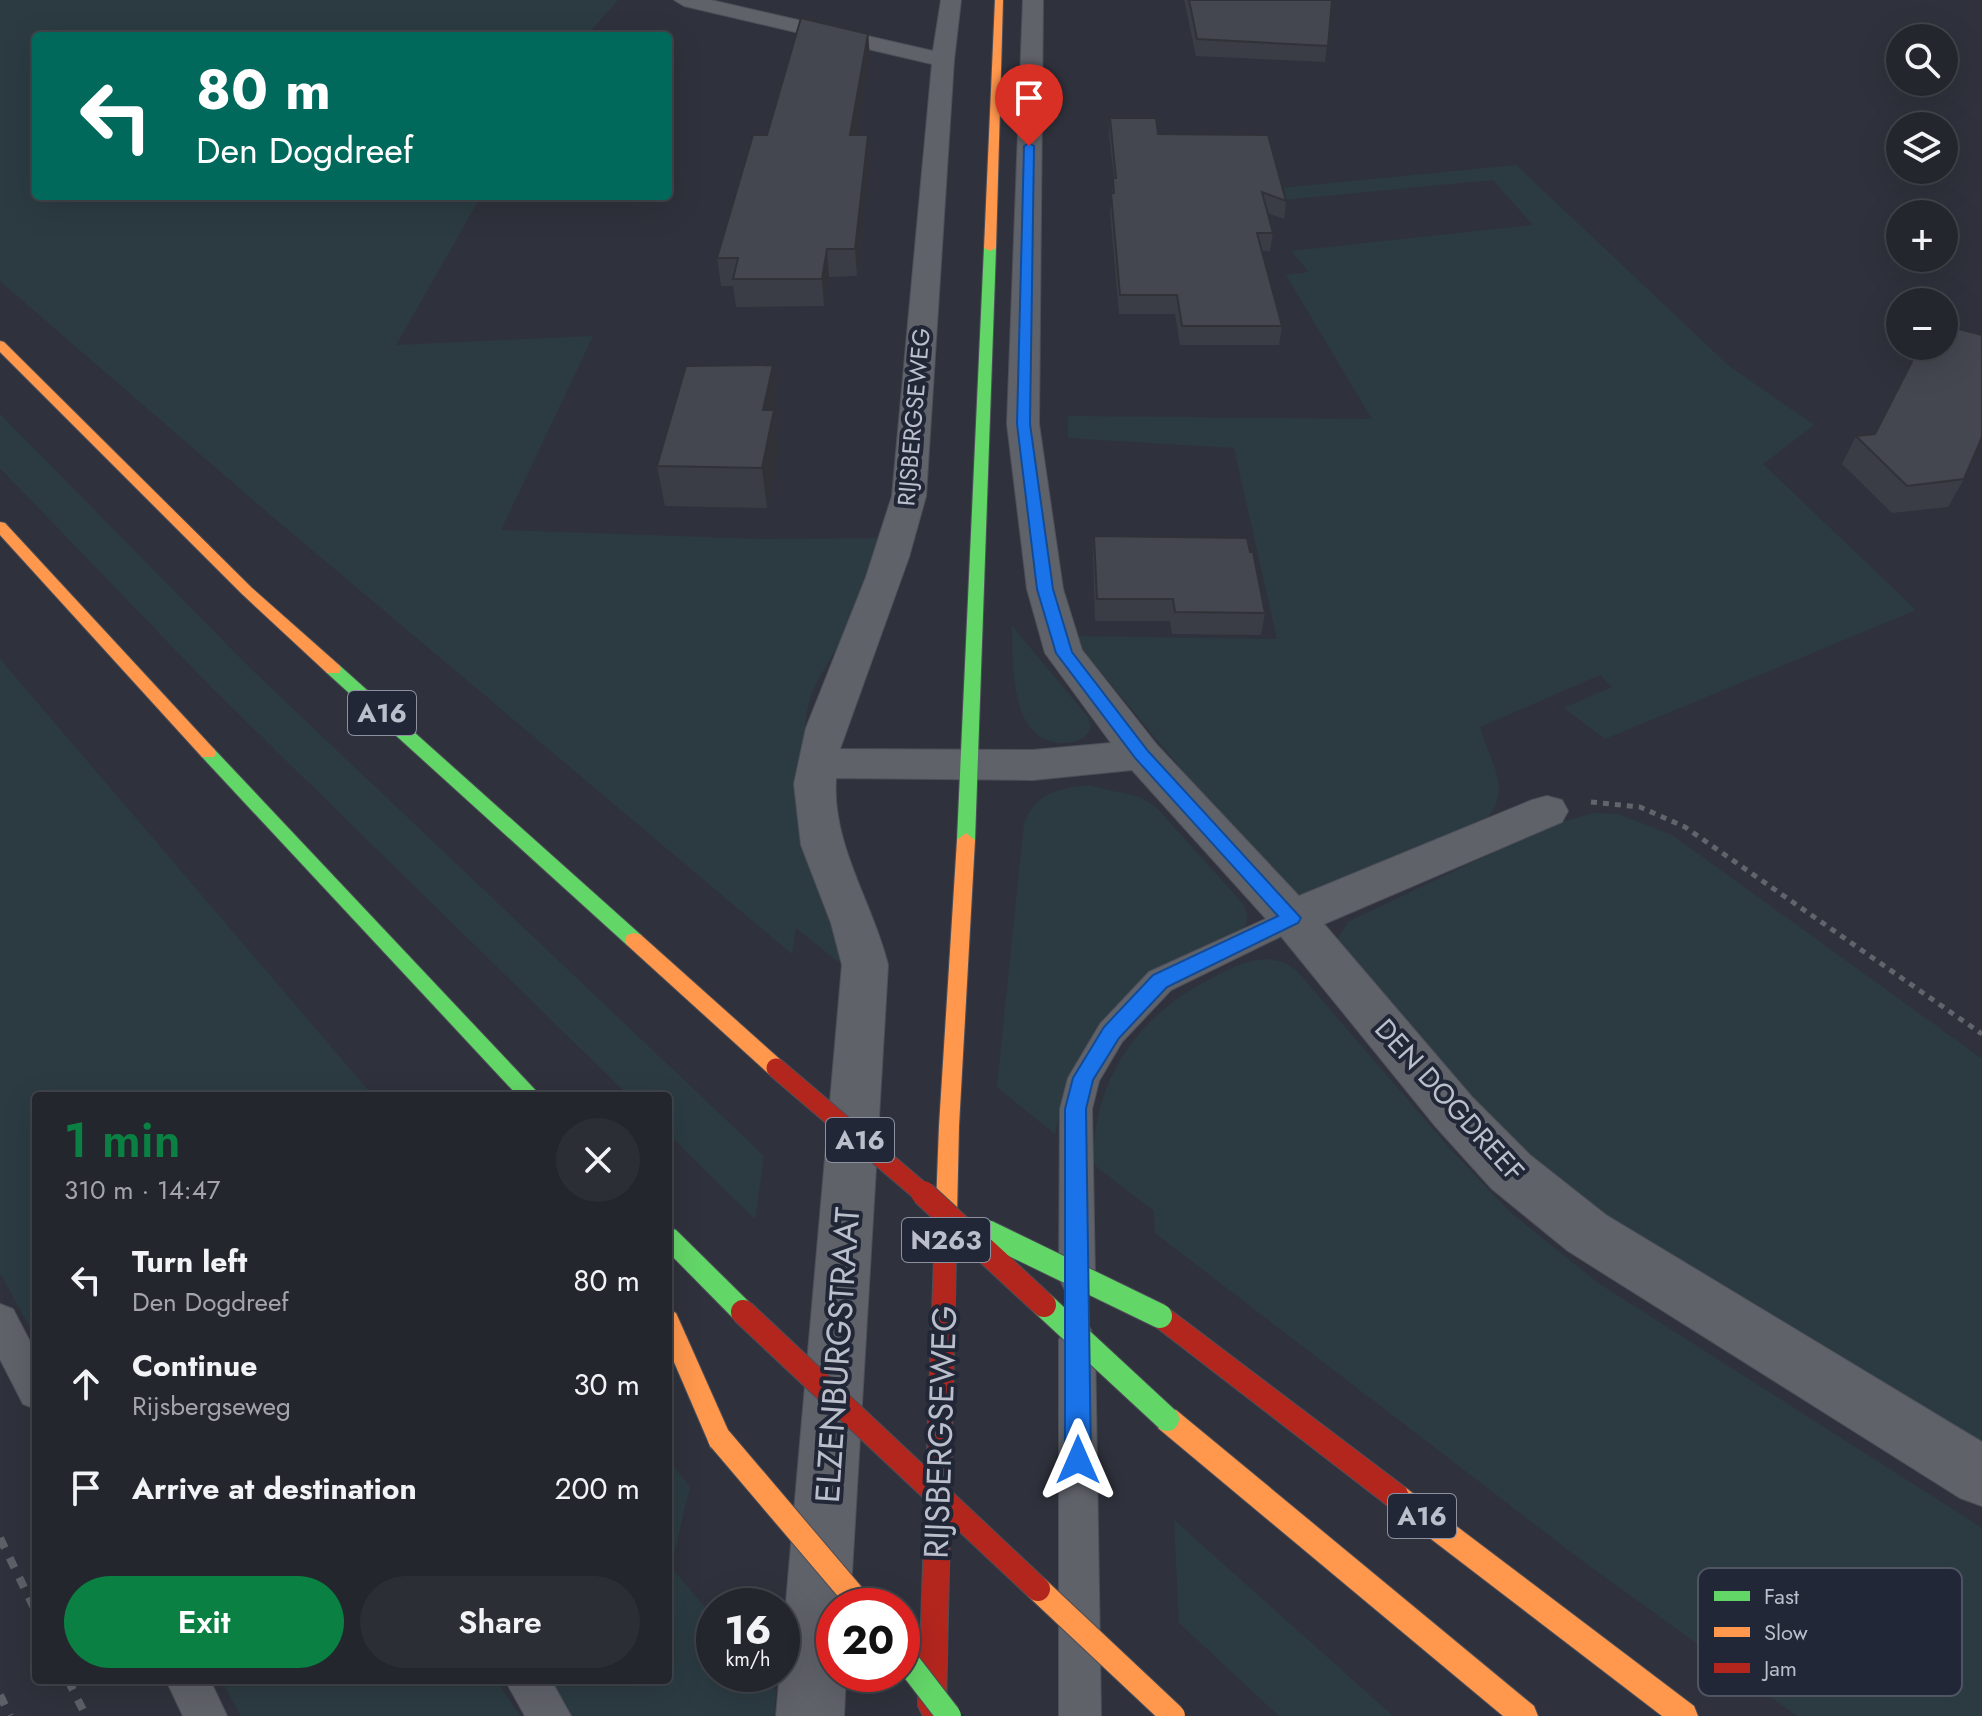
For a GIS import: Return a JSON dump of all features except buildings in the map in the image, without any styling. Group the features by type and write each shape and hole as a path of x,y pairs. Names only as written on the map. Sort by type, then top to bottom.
{"main road":[{"name":"RIJSBERGSEWEG","path":"932,1716 949,1126 970,765 999,0"},
{"name":"A16","path":"0,345 247,591 776,1068 945,1212 1167,1419 1524,1716"},
{"path":"0,526 115,654 527,1092"},
{"name":"A16","path":"945,1212 1160,1316 1684,1716"},
{"path":"672,1241 743,1312 1173,1716"},
{"path":"672,1330 720,1439 847,1588"},
{"path":"920,1678 949,1716"}],"street":[{"path":"684,0 943,60"},
{"name":"RIJSBERGSEWEG","path":"817,763 827,722 898,544 909,496 943,60 951,0"},
{"path":"817,763 1082,763 1142,755 1064,653 1045,589 1023,424 1033,0"},
{"name":"DEN DOGDREEF","path":"1142,755 1292,918 1454,1112 1511,1172 1587,1233 1982,1476"},
{"name":"ELZENBURGSTRAAT","path":"810,1716 865,965 854,917 819,833 815,800 817,763"},
{"path":"1292,918 1547,811"}],"lane":[{"path":"1080,1716 1076,1109 1084,1078 1111,1033 1160,981 1292,918"},
{"path":"0,1321 32,1383"},
{"path":"189,1684 206,1716"},
{"path":"529,1684 550,1716"}],"path":[{"path":"1547,811 1580,803 1615,801 1650,808 1685,827 1982,1034"}],"shaded area":[{"path":"0,0 618,0 590,32 32,32 32,200 479,200 396,345 593,336 501,530 761,539 898,538 879,580 812,693 805,725 802,796 806,852 834,935 840,963 796,928 792,954 267,512 0,281"},
{"path":"1516,165 1729,366 1814,425 1763,464 1916,610 1605,739 1564,708 1612,687 1600,675 1480,727 1499,788 1492,812 1482,825 1307,895 1299,893 1278,881 1255,858 1071,636 1277,639 1234,448 1068,438 1068,416 1372,419 1286,275 1309,272 1291,251 1533,225 1493,180 1270,201 1271,189"},
{"path":"0,414 250,668 764,1156 755,1219 672,1138 672,1092 625,1092 212,688 0,468"},
{"path":"1012,626 1088,717 1091,727 1081,739 1066,743 1047,740 1033,731 1024,717 1015,681"},
{"path":"0,659 370,1092 32,1092 32,1332 0,1273"},
{"path":"1087,785 1140,797 1157,808 1244,905 1247,920 1239,933 1150,978 1106,1017 1093,1034 1074,1071 1055,1134 997,1087 1024,824 1035,805 1048,794"},
{"path":"1593,813 1618,814 1672,835 1982,1059 1982,1457 1645,1249 1527,1164 1337,940 1348,922 1546,827"},
{"path":"1268,959 1283,962 1296,970 1451,1150 1509,1211 1598,1283 1982,1528 1982,1716 1797,1716 1769,1696 1962,1696 1962,1568 1698,1568 1698,1644 1580,1559 1155,1233 1154,1211 1093,1164 1095,1134 1110,1080 1139,1034 1158,1014 1206,981 1251,961"},
{"path":"672,1464 690,1487 672,1563"},
{"path":"1174,1520 1393,1716 1279,1716 1179,1623"},
{"path":"672,1568 696,1597 696,1692 776,1692 774,1716 565,1716 544,1684 672,1684"},
{"path":"223,1684 499,1684 520,1716 241,1716"}],"railway":[{"path":"0,1538 32,1604"},
{"path":"70,1684 86,1716"},
{"path":"0,1695 10,1716"}],"traffic: fast":[{"path":"966,840 990,248"},
{"path":"333,669 634,940"},
{"path":"208,753 527,1092"},
{"path":"987,1232 1160,1316"},
{"path":"672,1241 743,1312"},
{"path":"1044,1305 1167,1419"},
{"path":"920,1678 949,1716"}],"traffic: slow":[{"path":"990,248 999,0"},
{"path":"0,345 247,591 333,669"},
{"path":"0,526 208,753"},
{"path":"945,1258 949,1126 966,840"},
{"path":"634,940 776,1068"},
{"path":"672,1330 720,1439"},
{"path":"1167,1419 1524,1716"},
{"path":"720,1439 847,1588"},
{"path":"1397,1497 1684,1716"},
{"path":"1038,1589 1173,1716"}],"traffic: jam":[{"path":"776,1068 945,1212 1044,1305"},
{"path":"932,1706 945,1258"},
{"path":"743,1312 1038,1589"},
{"path":"1160,1316 1397,1497"}],"route":[{"path":"1029,146 1023,424 1045,589 1064,653 1142,755 1292,918 1160,981 1111,1033 1084,1078 1076,1109 1078,1460"}]}
